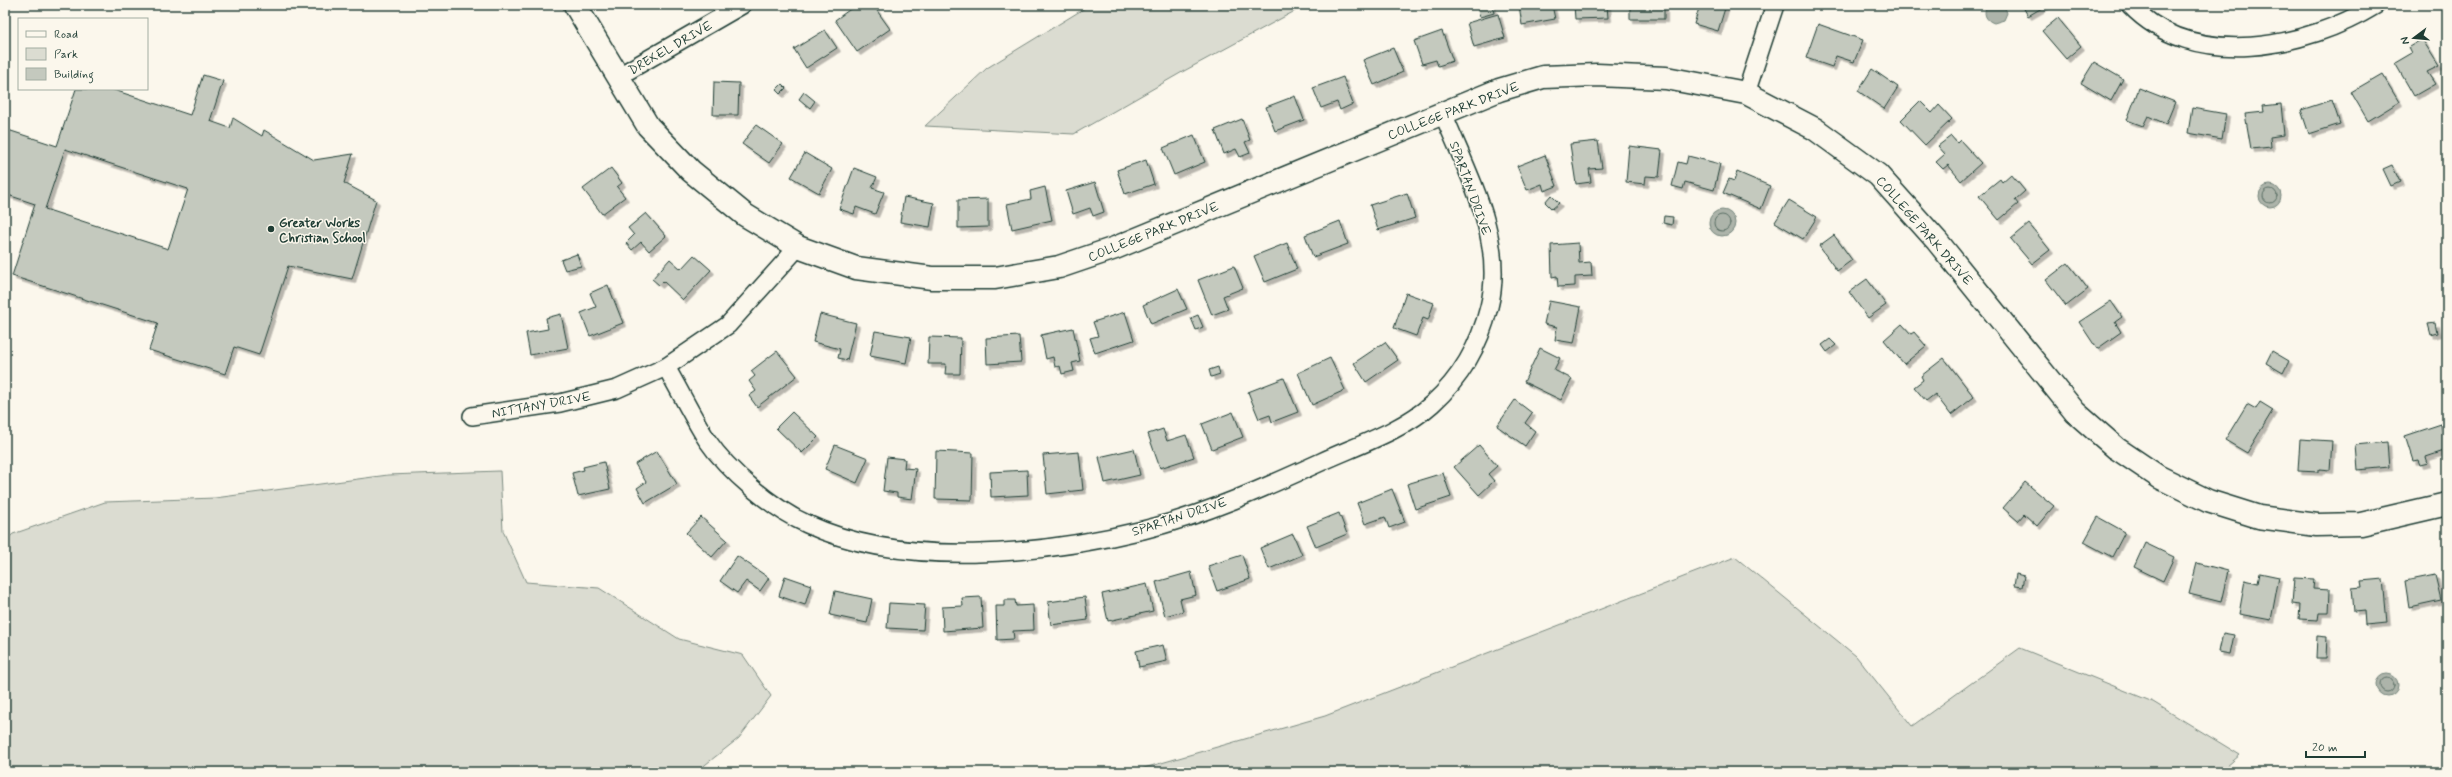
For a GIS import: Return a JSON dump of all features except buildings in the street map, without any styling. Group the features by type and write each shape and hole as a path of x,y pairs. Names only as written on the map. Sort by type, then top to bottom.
{"street":[{"name":"COLLEGE PARK DRIVE","path":"576,5 648,126 691,171 745,215 798,247 856,268 932,278 995,278 1059,267 1115,248 1499,90 1543,77 1597,75 1666,78 1746,93 1815,129 1878,175 1937,241 2075,412 2116,448 2158,477 2208,501 2259,517 2317,525 2361,524 2447,504"},
{"name":"DREXEL DRIVE","path":"619,76 742,5"},
{"path":"1746,93 1775,5"},
{"path":"2130,5 2138,14 2162,28 2197,42 2230,47 2299,39 2329,29 2376,5"},
{"name":"SPARTAN DRIVE","path":"666,367 709,442 741,478 774,505 806,524 846,538 898,550 944,554 1010,551 1073,543 1143,530 1196,513 1277,482 1396,428 1431,406 1457,378 1478,342 1490,306 1494,272 1488,228 1443,113"},
{"name":"NITTANY DRIVE","path":"472,416 574,400 617,389 666,367 728,325 798,247"}],"green space":[{"path":"1090,5 1306,5 1184,71 1074,134 925,126 987,68"},
{"path":"500,471 503,531 526,582 599,588 679,639 743,655 771,696 739,738 696,772 5,772 5,541 13,534 105,502 215,498 388,475"},
{"path":"1735,557 1856,656 1912,726 2020,648 2153,702 2240,755 2220,772 1130,772 1325,716"}],"water":[{"path":"1987,5 2004,5 2007,13 2004,20 1994,23 1991,22 1985,13"},
{"path":"2270,185 2278,188 2281,196 2278,204 2270,207 2262,204 2259,196 2262,188"},
{"path":"1722,210 1731,214 1735,223 1731,232 1722,236 1713,232 1709,223 1713,214"},
{"path":"2387,674 2395,677 2398,685 2395,693 2387,696 2379,693 2376,685 2379,677"}],"place":[{"name":"Greater Works Christian School","path":"271,229"}]}
